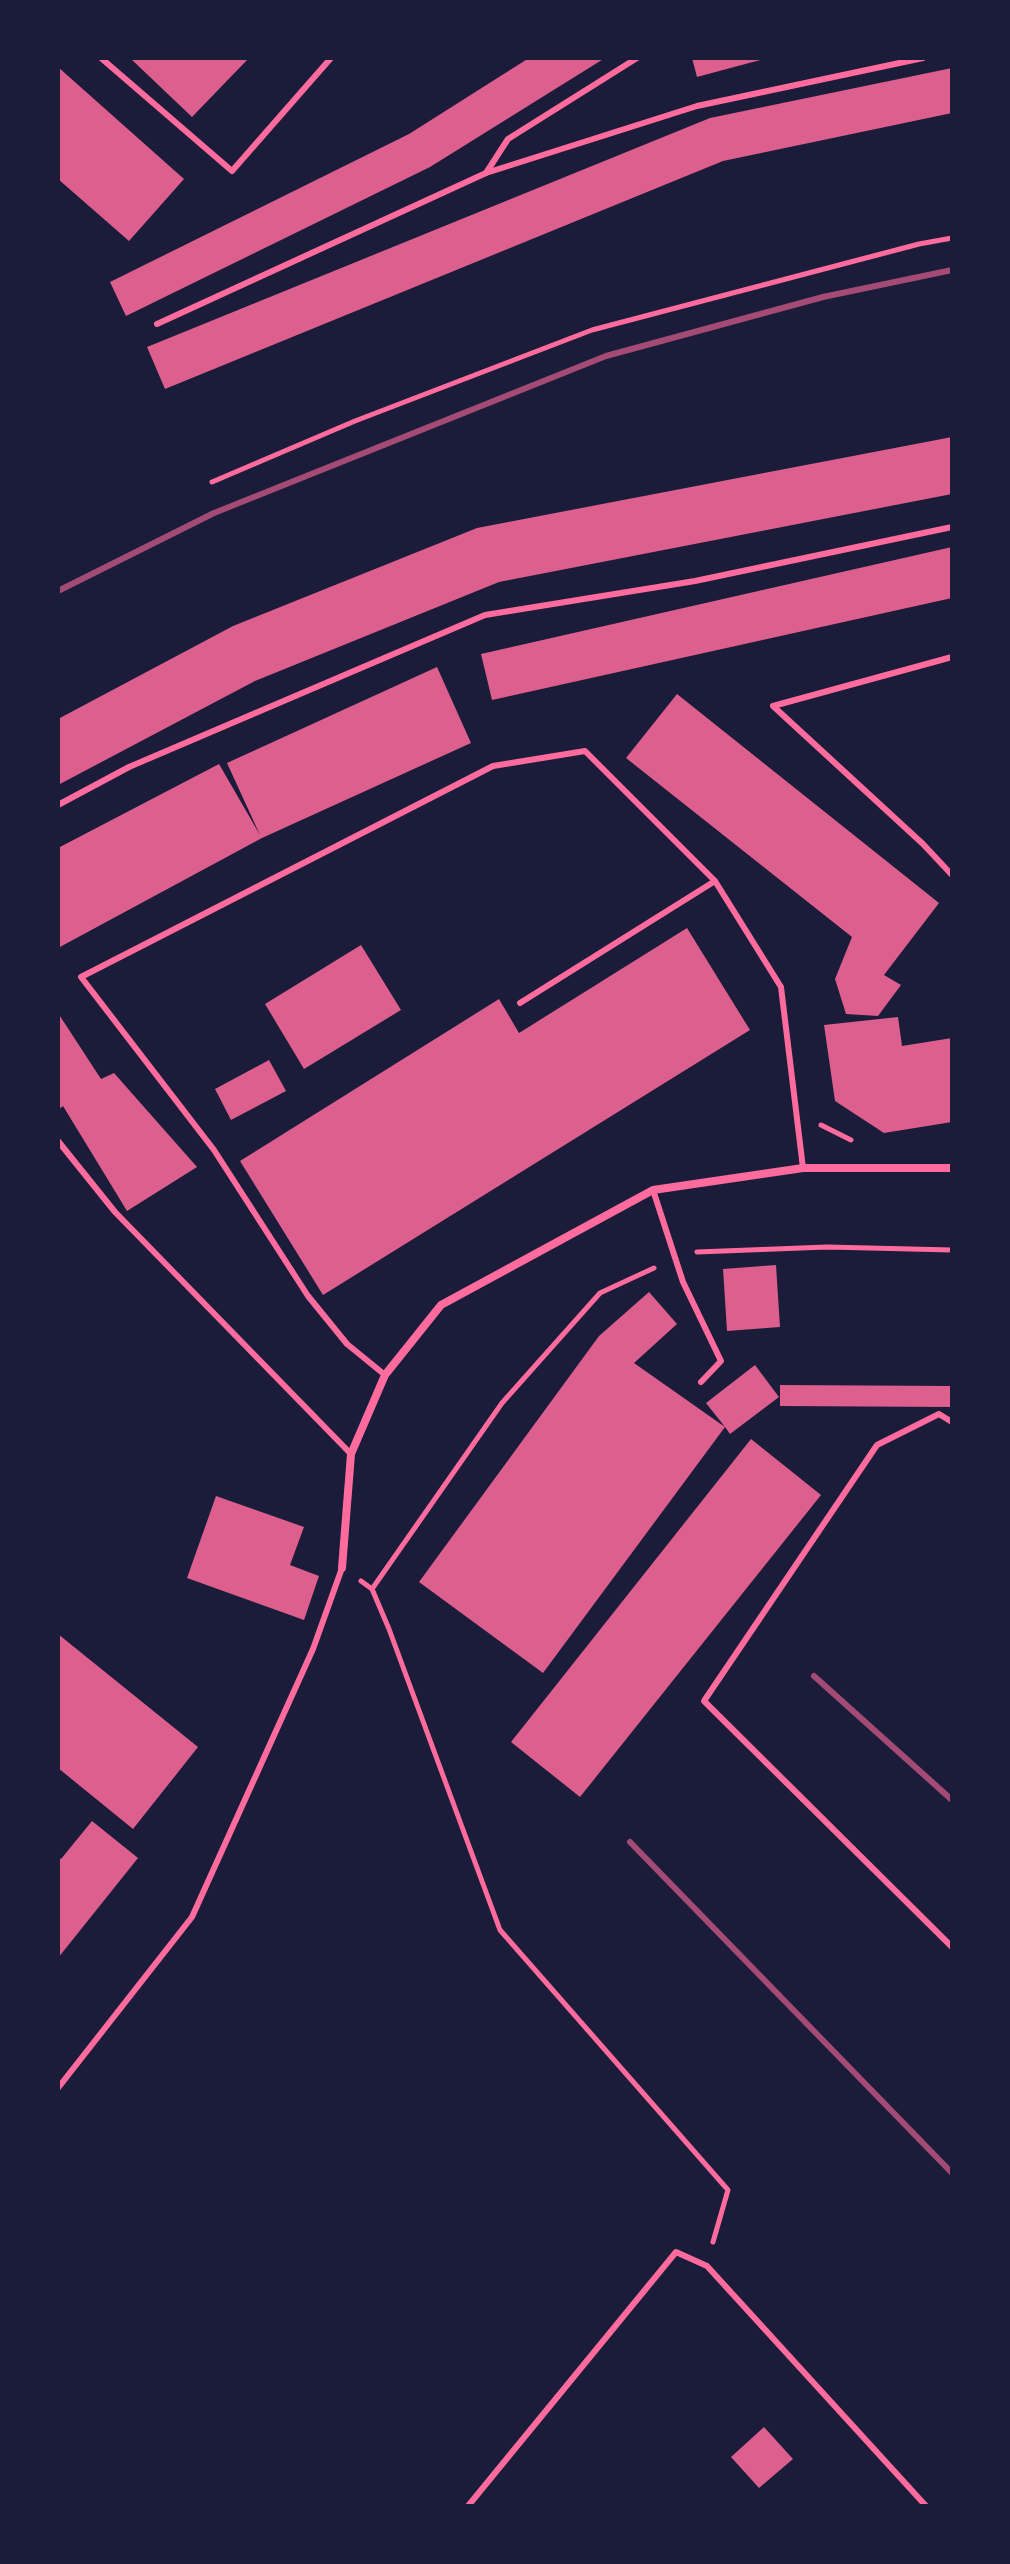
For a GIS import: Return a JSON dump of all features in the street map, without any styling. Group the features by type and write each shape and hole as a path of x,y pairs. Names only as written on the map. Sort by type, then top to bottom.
{"street":[{"path":"342,1568 351,1454 385,1375 441,1305 653,1190 803,1168 952,1168"}],"lane":[{"path":"101,58 232,171 331,58"},
{"path":"486,173 508,139 637,58"},
{"path":"157,324 486,173 697,106 923,58"},
{"path":"58,805 129,767 485,615 695,581 952,527"},
{"path":"952,657 773,706 923,844 952,875"},
{"path":"385,1375 347,1344 308,1296 214,1150 81,977 493,766 585,751 715,881 781,987 803,1168"},
{"path":"520,1003 715,881"},
{"path":"58,1141 115,1212 351,1454"},
{"path":"653,1190 683,1282 721,1361 701,1382"},
{"path":"952,1422 939,1414 877,1445 704,1701 952,1947"},
{"path":"58,2088 192,1917 313,1649 342,1568"},
{"path":"468,2506 676,2252 707,2266 926,2506"}],"path":[{"path":"212,482 355,421 592,330 952,238"},
{"path":"372,1589 502,1403 600,1293 675,1257 697,1252 827,1247 952,1250"},
{"path":"342,1568 372,1589 500,1930 728,2190 707,2266"}],"building":[{"path":"130,58 249,58 192,117"},
{"path":"529,58 605,58 430,167 126,316 110,282 409,134"},
{"path":"692,58 764,58 764,59 697,77"},
{"path":"58,67 184,179 129,241 58,179"},
{"path":"952,68 952,113 723,161 165,389 147,347 710,118"},
{"path":"952,437 952,494 499,582 255,681 58,785 58,719 233,626 477,528"},
{"path":"952,547 952,598 492,700 481,654"},
{"path":"437,667 471,743 262,838 58,948 58,848 219,764 260,835 227,763"},
{"path":"677,694 939,903 884,975 901,985 878,1016 846,1014 835,979 852,937 626,758"},
{"path":"687,928 750,1030 323,1295 240,1161 499,999 519,1033"},
{"path":"361,945 401,1010 304,1069 265,1004"},
{"path":"58,1013 101,1079 114,1073 197,1167 127,1211 63,1106 58,1110"},
{"path":"898,1017 902,1046 952,1038 952,1122 884,1133 835,1101 824,1025"},
{"path":"269,1060 286,1091 231,1120 215,1089"},
{"path":"776,1265 780,1327 727,1331 723,1269"},
{"path":"649,1292 677,1324 634,1363 725,1427 543,1673 419,1582 599,1336"},
{"path":"755,1365 779,1397 730,1434 706,1403"},
{"path":"780,1385 952,1386 952,1407 780,1406"},
{"path":"751,1439 821,1495 580,1797 511,1742"},
{"path":"216,1496 304,1527 290,1565 319,1576 304,1620 187,1578"},
{"path":"58,1634 198,1747 133,1829 58,1768"},
{"path":"92,1821 138,1858 58,1958 58,1857 61,1859"},
{"path":"764,2427 793,2459 759,2488 731,2457"}],"railway":[{"path":"58,591 214,513 606,356 823,297 952,270"},
{"path":"814,1676 952,1800"},
{"path":"630,1842 952,2173"}]}
